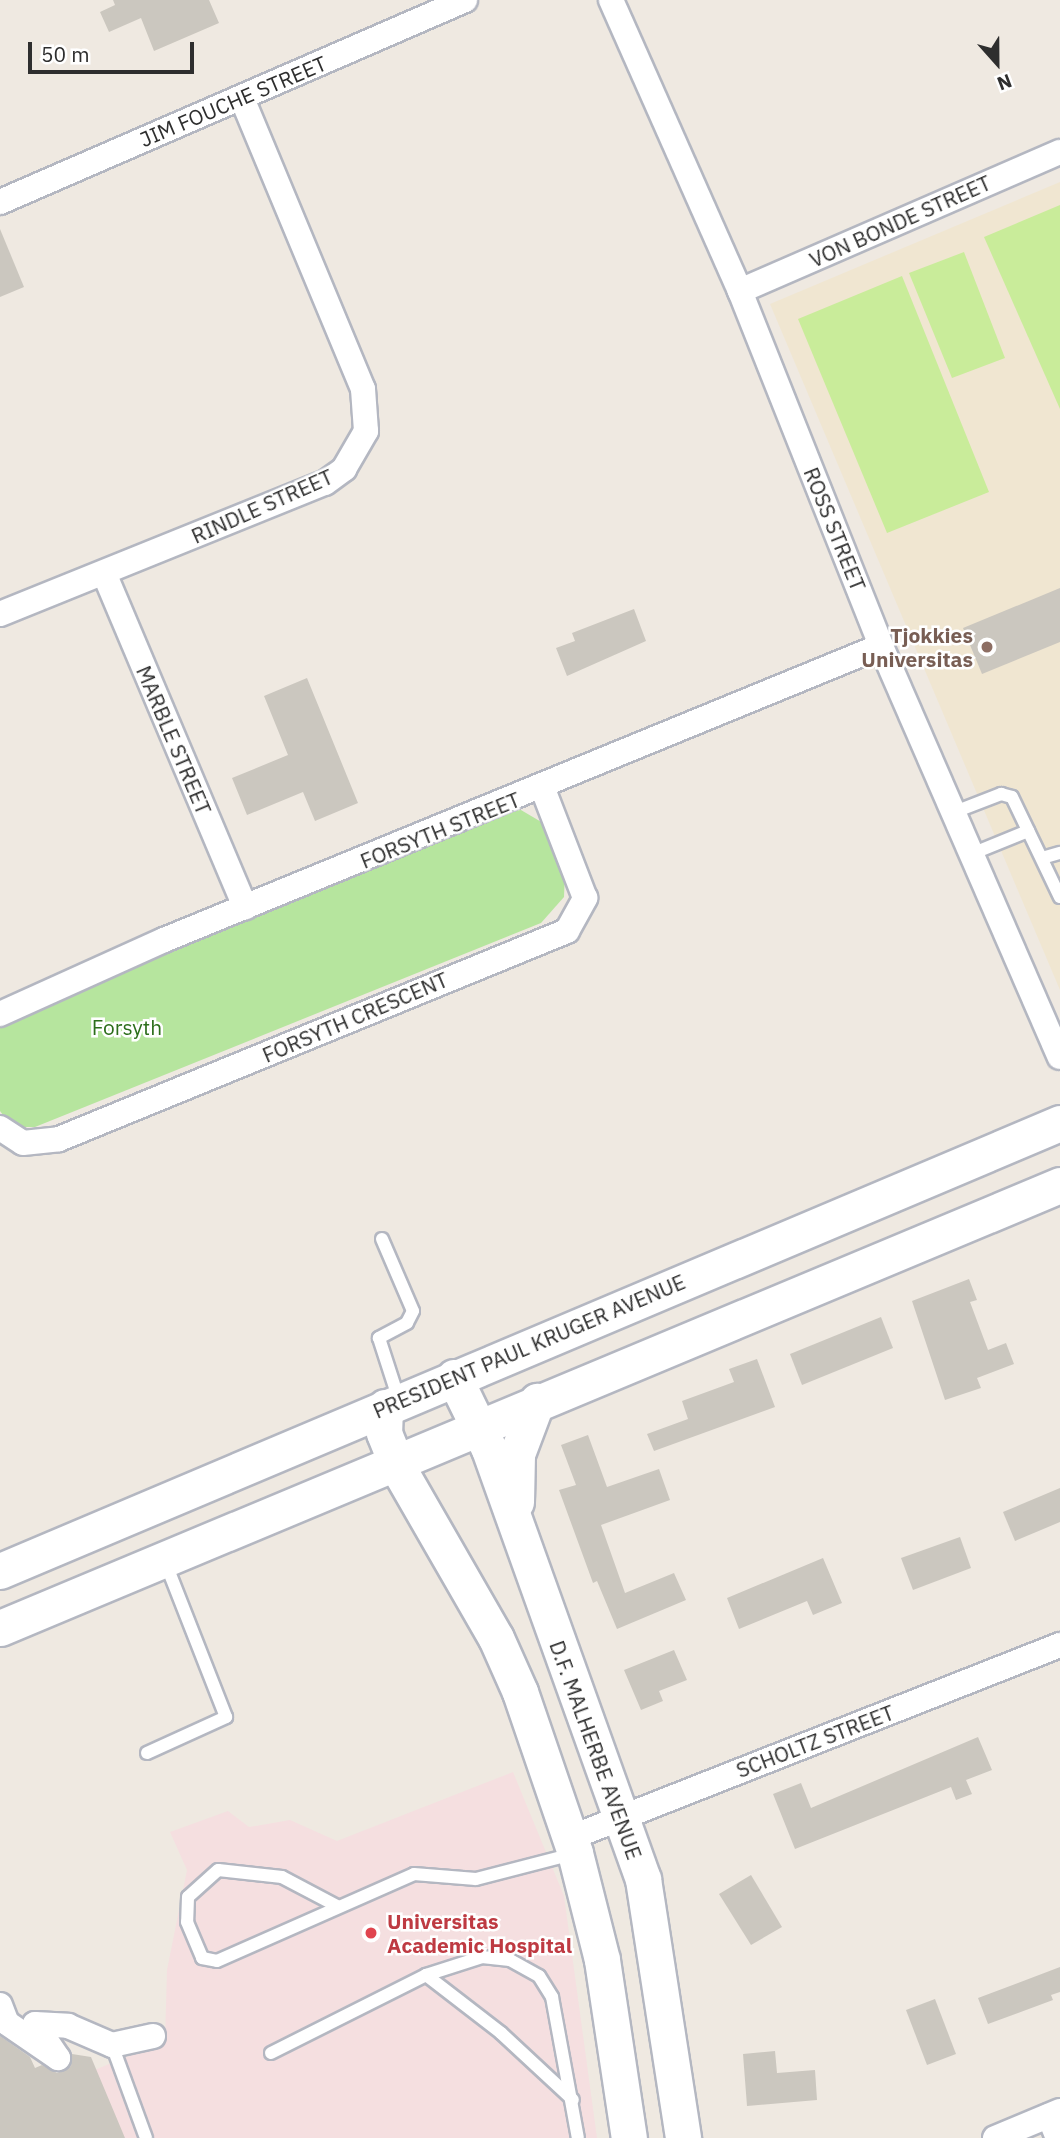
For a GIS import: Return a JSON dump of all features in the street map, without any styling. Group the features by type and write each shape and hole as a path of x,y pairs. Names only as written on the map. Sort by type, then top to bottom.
{"street":[{"name":"JIM FOUCHE STREET","path":"0,201 465,0"},
{"name":"ROSS STREET","path":"611,0 740,291 881,646 1060,1057"},
{"name":"RINDLE STREET","path":"0,614 325,483 344,469 366,431 363,389 242,98"},
{"name":"VON BONDE STREET","path":"740,291 1060,152"},
{"name":"MARBLE STREET","path":"104,573 245,907"},
{"name":"FORSYTH STREET","path":"0,1014 245,907 543,789 881,646"},
{"name":"FORSYTH CRESCENT","path":"0,1128 23,1143 59,1139 567,931 585,898 543,789"},
{"name":"PRESIDENT PAUL KRUGER AVENUE","path":"0,1571 454,1377 1060,1124"},
{"path":"0,1628 397,1465 537,1401 1060,1185"},
{"name":"D.F. MALHERBE AVENUE","path":"454,1377 480,1427 623,1817 658,1950 683,2138"},
{"path":"516,1530 517,1454 537,1401"},
{"path":"392,1404 384,1433 397,1465 496,1638 573,1845 602,1960 629,2138"},
{"name":"SCHOLTZ STREET","path":"573,1845 623,1817 1060,1645"},
{"path":"0,2005 7,2023 58,2058 35,2024 68,2026 111,2045 153,2036"},
{"path":"995,2138 1056,2121"}],"lane":[{"path":"952,813 1007,793 1060,897"},
{"path":"970,855 1028,831"},
{"path":"1042,858 1060,853"},
{"path":"382,1239 412,1311 407,1323 379,1338 392,1404"},
{"path":"147,1753 226,1717 165,1560"},
{"path":"337,1906 282,1877 218,1870 188,1897 187,1922 202,1958 217,1961 414,1874 476,1879 573,1845"},
{"path":"271,2053 426,1975 482,1957 510,1960 539,1976 563,2034 578,2138"},
{"path":"426,1975 501,2033 573,2100"},
{"path":"111,2045 146,2138"}],"shaded area":[{"name":"Tjokkies Universitas","path":"1060,182 1060,990 770,304"},
{"name":"Universitas Academic Hospital","path":"513,1772 564,1896 597,2138 0,2138 63,2083 165,2041 167,1970 187,1870 170,1832 228,1811 249,1827 290,1820 337,1841"}],"green space":[{"path":"1060,205 1060,409 984,237"},
{"path":"964,252 1005,358 952,378 909,273"},
{"path":"902,276 989,492 887,533 798,319"},
{"name":"Forsyth","path":"521,810 543,823 565,870 564,897 541,923 35,1127 12,1127 0,1111 0,1017 505,812"}],"building":[{"path":"113,0 209,0 219,23 154,51 141,18 109,32 100,12 115,5"},
{"path":"0,229 24,287 0,297"},
{"path":"1060,588 1060,642 982,674 963,628"},
{"path":"634,609 646,641 567,676 556,648 575,641 572,633"},
{"path":"307,678 358,803 315,821 303,792 247,815 232,778 288,755 264,696"},
{"path":"969,1279 977,1300 970,1302 988,1350 1006,1343 1014,1364 977,1378 981,1388 945,1400 912,1301"},
{"path":"881,1317 893,1348 802,1385 790,1354"},
{"path":"757,1359 775,1407 654,1451 647,1434 688,1419 682,1401 734,1382 729,1369"},
{"path":"588,1435 607,1487 659,1469 670,1500 601,1525 625,1593 674,1573 686,1600 617,1629 597,1581 593,1583 559,1490 576,1485 561,1445"},
{"path":"1060,1488 1060,1522 1015,1541 1003,1512"},
{"path":"960,1537 971,1568 913,1590 901,1558"},
{"path":"823,1558 842,1603 813,1615 807,1601 739,1629 727,1598"},
{"path":"674,1650 687,1680 659,1691 663,1701 641,1710 624,1670"},
{"path":"978,1737 992,1770 966,1780 972,1794 956,1800 951,1787 795,1849 773,1794 801,1783 811,1808"},
{"path":"751,1875 782,1927 751,1945 719,1894"},
{"path":"1060,1967 1060,1992 1051,1995 1053,2000 988,2024 978,1998"},
{"path":"935,1999 956,2054 927,2065 906,2010"},
{"path":"0,2036 30,2057 35,2068 42,2065 57,2073 71,2066 72,2054 91,2057 125,2138 0,2138"},
{"path":"775,2051 777,2073 815,2070 817,2100 747,2106 743,2054"}],"place":[{"name":"Tjokkies Universitas","path":"987,647"},
{"name":"Universitas Academic Hospital","path":"371,1933"}]}
